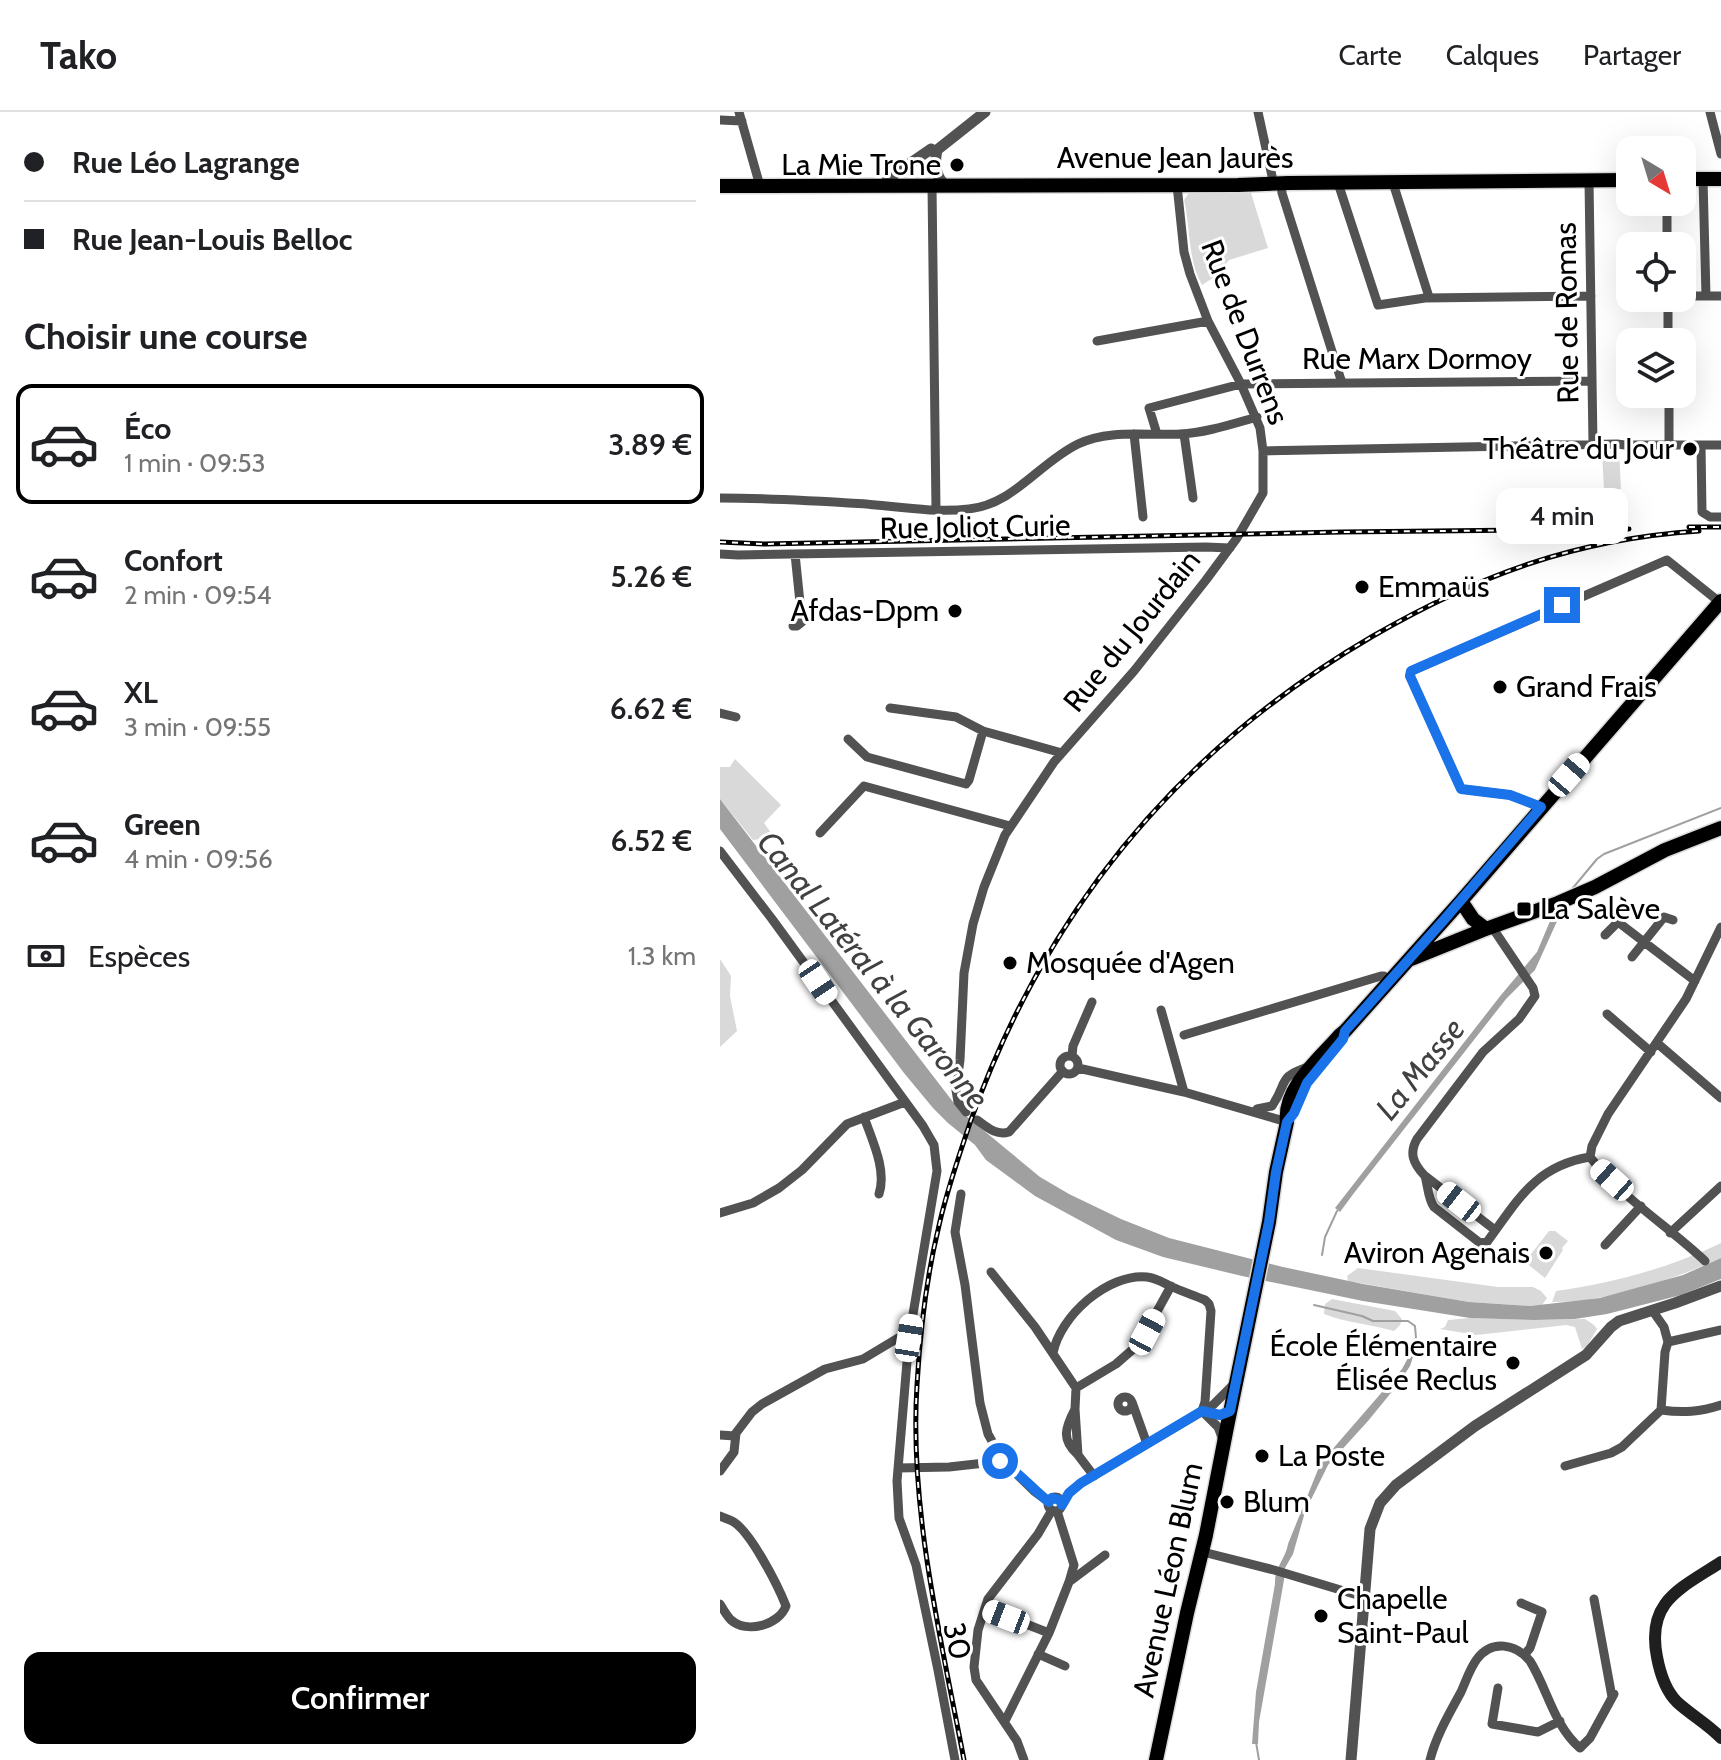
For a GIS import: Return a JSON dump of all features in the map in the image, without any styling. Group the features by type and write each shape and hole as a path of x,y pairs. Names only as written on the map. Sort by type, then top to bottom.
{"main road":[{"path":"1696,179 1721,179"},
{"name":"Avenue Jean Jaurès","path":"720,186 1616,180"},
{"path":"1312,1071 1720,602"},
{"path":"1407,961 1583,892 1665,850 1721,828"},
{"path":"1461,901 1473,919 1487,929"},
{"path":"1428,937 1487,929"},
{"path":"1428,937 1443,946"},
{"path":"1312,1071 1343,1039 1345,1031"},
{"name":"Avenue Léon Blum","path":"1156,1760 1203,1552 1269,1222 1286,1114 1295,1088 1312,1071"},
{"path":"1721,1562 1669,1599 1656,1618 1654,1628 1659,1668 1667,1689 1675,1700 1721,1738"}],"street":[{"path":"884,185 889,178 979,112"},
{"path":"936,510 937,150 985,112"},
{"path":"1258,112 1272,176 1282,193 1342,383"},
{"path":"1710,112 1721,154"},
{"path":"720,120 741,116 760,186"},
{"path":"931,149 939,186"},
{"path":"1703,179 1706,296"},
{"name":"Rue de Romas","path":"1589,181 1593,444"},
{"path":"1338,183 1378,305 1429,297 1591,296"},
{"path":"1393,183 1429,297"},
{"name":"Rue de Durrens","path":"1177,185 1184,252 1208,321 1257,417 1263,451 1263,493 1237,538"},
{"path":"1696,296 1721,296"},
{"path":"1097,341 1208,321"},
{"name":"Rue Marx Dormoy","path":"1157,434 1149,408 1241,384 1592,381"},
{"path":"1669,408 1669,446"},
{"path":"720,498 787,498 936,510 968,509 1004,498 1059,455 1075,445 1103,436 1184,434 1257,417"},
{"path":"1134,434 1143,517"},
{"path":"1184,434 1193,498"},
{"path":"1263,451 1593,444 1721,445"},
{"path":"1701,445 1702,512 1710,517 1721,517"},
{"name":"Rue du Jourdain","path":"966,1112 958,1102 956,1090 964,973 973,924 989,871 1010,826 1062,753 1134,671 1237,538"},
{"name":"Rue Joliot Curie","path":"720,554 1230,548"},
{"path":"793,626 802,622 795,554"},
{"path":"1541,807 1510,795 1461,789 1410,676 1411,671 1667,560 1720,602"},
{"path":"890,708 956,717 983,731 1062,753"},
{"path":"720,713 736,717"},
{"path":"848,739 867,757 966,784 983,731"},
{"path":"820,833 864,786 1010,826"},
{"name":"30","path":"720,851 934,1145 937,1163 909,1338 898,1468 899,1513 916,1565 955,1760"},
{"path":"1632,957 1664,917 1673,920"},
{"path":"1605,935 1618,922 1695,981"},
{"path":"1705,1261 1670,1233 1590,1157 1592,1146 1608,1114 1686,999 1721,927"},
{"path":"1487,929 1517,964 1535,996 1525,1013 1483,1052 1414,1144 1413,1160 1424,1175 1495,1230"},
{"path":"1184,1035 1381,976 1389,980"},
{"path":"1072,1056 1073,1046 1092,1002"},
{"path":"1161,1010 1184,1092"},
{"path":"1607,1014 1721,1098"},
{"path":"1072,1056 1078,1068"},
{"path":"1072,1056 1062,1059 1061,1068 1067,1074 1078,1068"},
{"path":"1249,1110 1272,1106 1285,1078 1311,1066 1312,1071"},
{"path":"1078,1068 1184,1092 1287,1122"},
{"path":"977,1120 997,1132 1009,1132 1063,1071"},
{"path":"720,1213 753,1203 779,1188 802,1170 845,1126 905,1102"},
{"path":"864,1117 880,1164 879,1194"},
{"path":"1424,1175 1434,1207 1480,1243 1487,1242 1544,1173 1571,1160 1590,1157"},
{"path":"1670,1233 1721,1186"},
{"path":"1430,1193 1441,1188"},
{"path":"961,1194 955,1232 980,1403 988,1434 1003,1461 1055,1505 1074,1565 1049,1633 1005,1721"},
{"path":"1605,1245 1641,1206"},
{"path":"991,1272 1076,1388 1078,1455 1094,1476"},
{"path":"1053,1353 1062,1330 1102,1288 1143,1276 1156,1279 1209,1304 1203,1411"},
{"path":"1076,1388 1131,1352 1147,1332 1171,1286"},
{"path":"1351,1760 1370,1529 1376,1511 1390,1490 1475,1426 1586,1355 1619,1321 1721,1286"},
{"path":"1565,1466 1622,1447 1661,1410 1668,1342 1664,1327 1652,1310"},
{"path":"1668,1342 1721,1330"},
{"path":"720,1471 734,1452 735,1436 752,1412 773,1397 825,1369 863,1359 898,1338 909,1338"},
{"path":"1024,1760 1017,1741 981,1689 975,1673 978,1630 988,1599 1038,1534 1055,1505 1081,1483 1213,1405 1237,1381"},
{"path":"1132,1402 1147,1444"},
{"path":"1213,1405 1230,1411"},
{"path":"1661,1410 1692,1413 1721,1405"},
{"path":"1203,1411 1220,1415 1230,1411"},
{"path":"1203,1411 1218,1427 1224,1443"},
{"path":"720,1435 735,1436"},
{"path":"898,1468 1003,1461"},
{"path":"720,1529 723,1525 721,1517"},
{"path":"720,1604 730,1619 740,1625 760,1626 776,1620 786,1606 743,1530 721,1517"},
{"path":"1203,1552 1364,1597"},
{"path":"1069,1582 1105,1555"},
{"path":"1074,1565 1087,1568"},
{"path":"1580,1748 1590,1738 1614,1693 1594,1599"},
{"path":"1521,1603 1542,1612 1525,1654"},
{"path":"985,1608 1049,1633"},
{"path":"1430,1760 1436,1739 1479,1657 1499,1646 1515,1648 1525,1654 1560,1721 1580,1748 1581,1760"},
{"path":"1038,1654 1065,1666"},
{"path":"1498,1688 1492,1724 1538,1732 1560,1721"}],"shaded area":[{"path":"1189,193 1251,193 1268,248 1229,260 1216,276 1202,285 1190,243 1184,200"},
{"path":"1619,451 1621,489 1604,490 1602,452"},
{"path":"735,759 781,805 764,823 774,837 753,840 720,799 720,767 730,767"},
{"path":"720,799 960,1111 1040,1177 1121,1219 1169,1238 1283,1267 1469,1302 1530,1306 1600,1298 1683,1275 1721,1258 1721,1279 1681,1295 1575,1319 1470,1318 1363,1301 1242,1276 1163,1257 1116,1240 1035,1196 986,1160 975,1145 933,1108 720,829"},
{"path":"1563,908 1535,970 1506,999 1340,1212 1335,1208 1537,952 1553,914"},
{"path":"720,959 731,976 730,996 737,1031 720,1047"},
{"name":"Aviron Agenais","path":"1549,1231 1555,1231 1568,1241 1545,1278 1525,1262"},
{"path":"1721,1243 1721,1258 1660,1282 1594,1299 1552,1302 1556,1291 1640,1273"},
{"path":"1358,1268 1498,1287 1533,1287 1547,1298 1542,1305 1530,1306 1469,1302 1348,1281 1347,1276"},
{"path":"1332,1299 1395,1311 1402,1319 1400,1325 1394,1331 1324,1314 1325,1304"},
{"path":"1585,1319 1597,1329 1582,1349 1575,1327 1566,1325 1476,1335 1440,1329 1445,1327 1448,1320"},
{"path":"1414,1338 1419,1339 1410,1366 1368,1421 1328,1465 1305,1512 1293,1554 1285,1568 1258,1744 1252,1744 1256,1692 1278,1568 1319,1467 1402,1369"}],"waterway":[{"name":"La Masse","path":"1572,889 1604,854 1721,808"},
{"name":"La Masse","path":"1322,1255 1325,1237 1337,1211"},
{"path":"1314,1305 1373,1321 1408,1321 1415,1326 1416,1338"},
{"name":"La Masse","path":"1256,1742 1259,1760"}],"railway":[{"path":"1689,527 1721,527"},
{"path":"720,542 764,544 1629,529"},
{"path":"964,1760 922,1526 916,1431 920,1346 930,1268 953,1174 1002,1044 1038,972 1081,904 1128,841 1181,783 1240,729 1304,680 1412,614 1490,578 1611,542 1699,531"}],"place":[{"name":"La Mie Trone","path":"957,165"},
{"name":"Théâtre du Jour","path":"1690,449"},
{"name":"Emmaüs","path":"1362,587"},
{"name":"Afdas-Dpm","path":"955,611"},
{"name":"Grand Frais","path":"1500,687"},
{"name":"La Salève","path":"1524,909"},
{"name":"Mosquée d'Agen","path":"1010,963"},
{"name":"Aviron Agenais","path":"1546,1253"},
{"name":"École Élémentaire Élisée Reclus","path":"1513,1363"},
{"name":"La Poste","path":"1262,1456"},
{"name":"Blum","path":"1227,1502"},
{"name":"Chapelle Saint-Paul","path":"1321,1616"}],"route":[{"path":"1000,1461 1049,1502 1056,1498 1062,1505 1069,1493 1081,1483 1202,1411 1220,1415 1230,1411 1287,1122 1307,1083 1343,1039 1345,1031 1541,807 1510,795 1461,789 1410,676 1411,671 1562,605"}],"water label":[{"name":"Canal Latéral à la Garonne","path":"873,970"}]}
